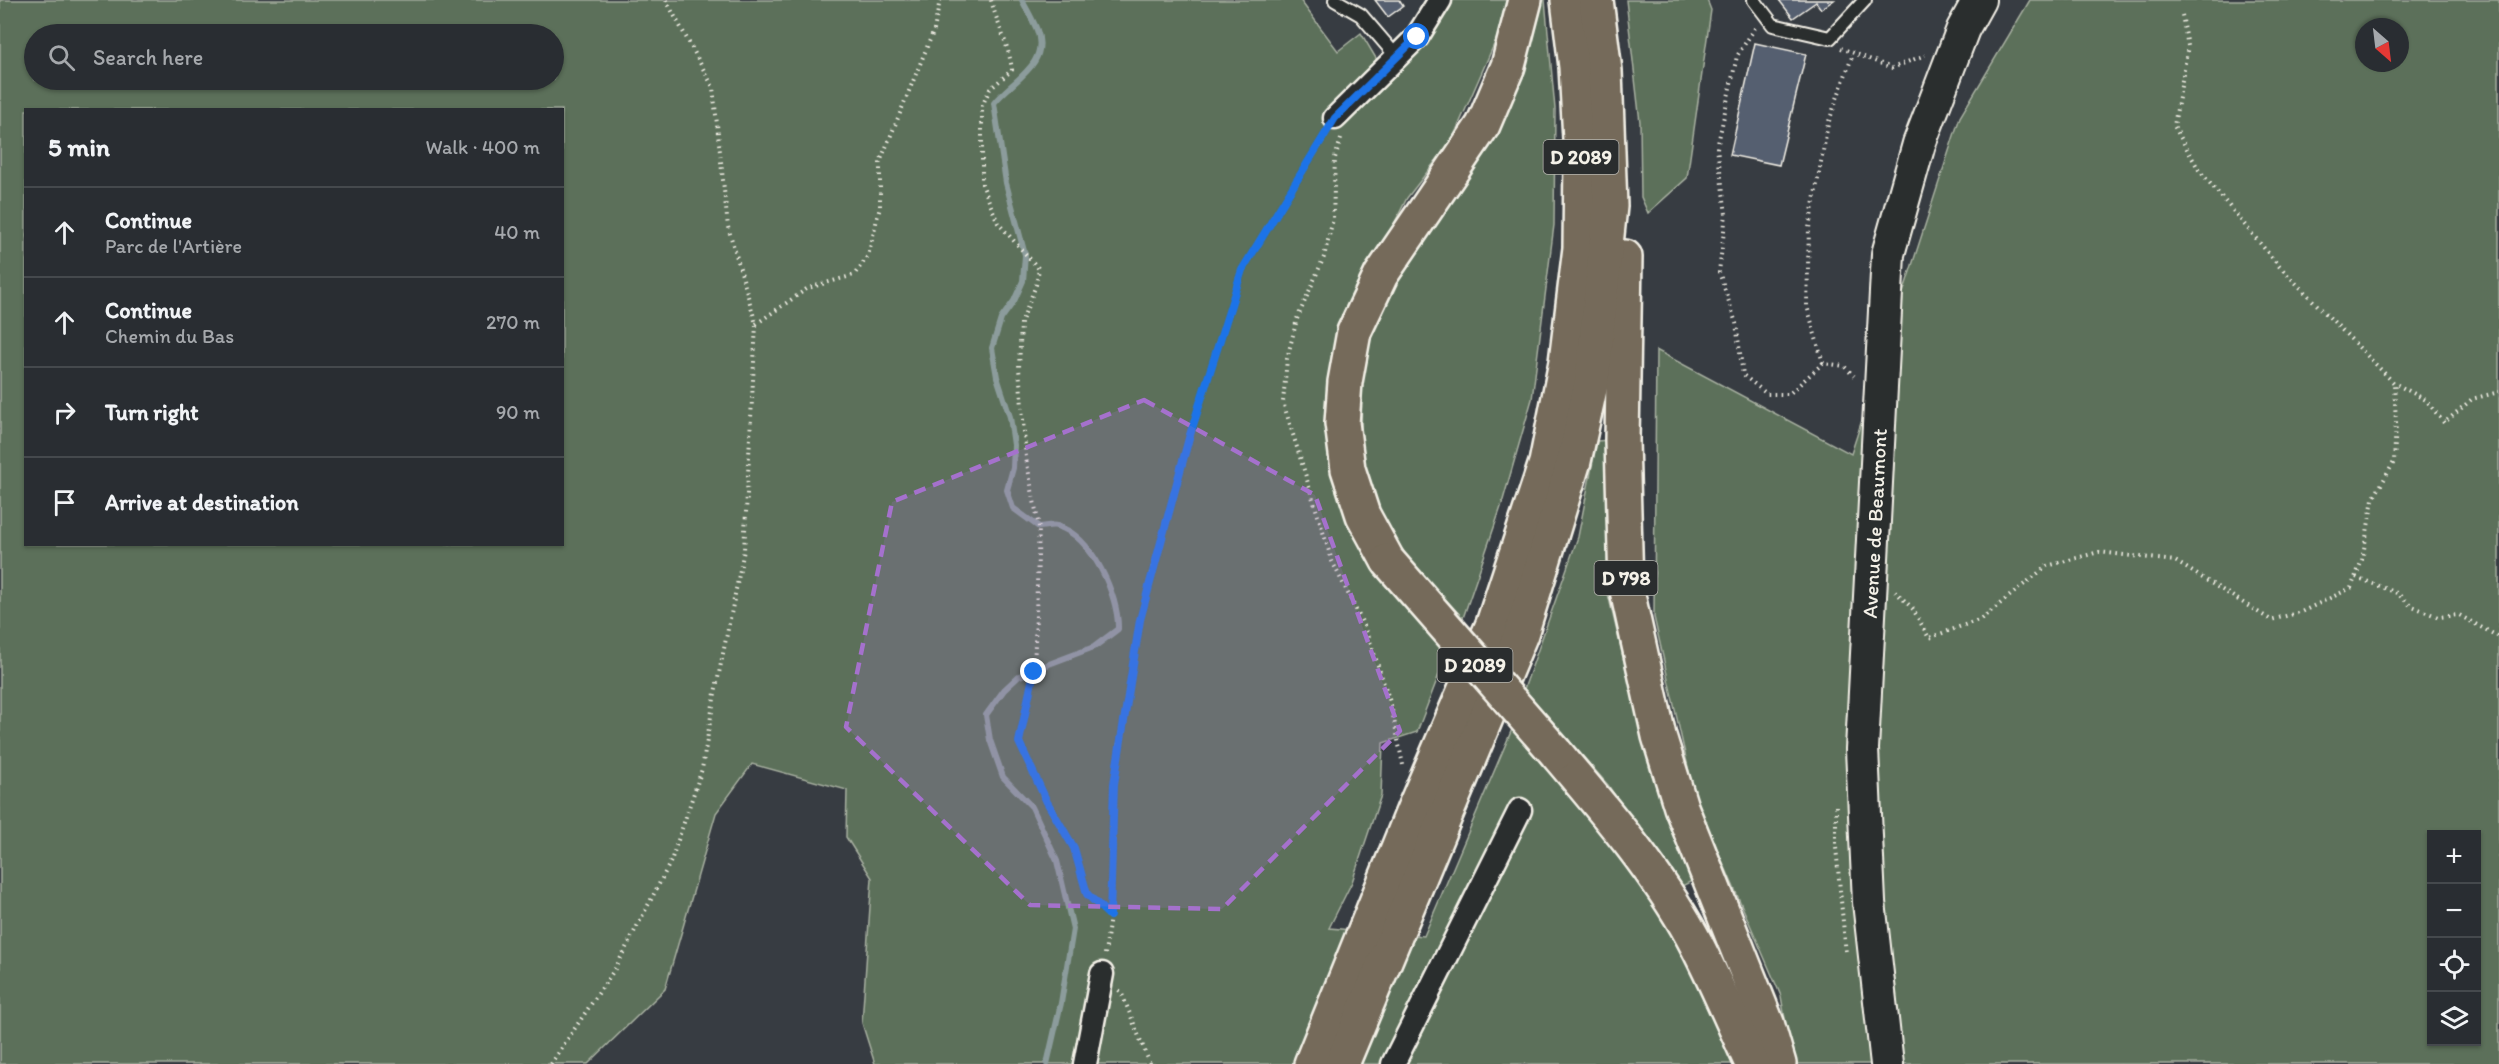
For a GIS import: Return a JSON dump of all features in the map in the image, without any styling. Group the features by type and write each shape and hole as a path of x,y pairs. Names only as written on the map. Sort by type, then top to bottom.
{"highway":[{"path":"1525,0 1508,66 1483,125 1381,275 1354,333 1345,382 1341,423 1348,470 1363,515 1388,561 1617,825 1661,887 1692,937 1752,1064"},
{"name":"D 2089","path":"1311,1064 1418,797 1493,624 1546,463 1566,362 1580,248 1580,134 1576,67 1568,0"},
{"name":"D 2089","path":"1342,1064 1521,634 1574,461 1592,380 1610,206 1605,71 1596,0"},
{"name":"D 798","path":"1605,71 1626,152 1628,207 1622,440 1626,586 1659,736 1675,787 1767,1023 1779,1064"}],"main road":[{"name":"Avenue de Beaumont","path":"1887,1064 1869,902 1862,749 1888,254 1919,144 1963,29 1979,0"}],"street":[{"path":"1335,118 1417,37 1440,0"},
{"path":"1393,1064 1512,820 1520,810"},
{"path":"1085,1064 1102,974"}],"lane":[{"path":"1335,0 1361,15 1396,57"},
{"path":"1754,0 1773,25 1830,38 1865,0"}],"path":[{"path":"551,1064 616,967 666,872 702,769 744,550 756,324 728,227 713,87 666,0"},
{"path":"756,324 808,288 854,275 868,256 880,207 880,162 934,30 940,0"},
{"path":"992,0 995,16 1010,49 1012,70 990,89 982,106 982,184 998,223 1039,269 1036,285 1021,323 1019,369 1026,458 1039,527 1034,672 1019,742 1047,802 1074,848 1087,894 1110,916"},
{"path":"1764,14 1737,56 1717,148 1726,214 1719,273 1736,323 1743,375 1767,394 1789,394 1823,363 1807,306 1809,228 1828,124 1853,54"},
{"path":"2182,15 2188,46 2174,126 2199,170 2279,266 2394,383 2426,400 2444,423 2472,399 2499,392"},
{"path":"1830,38 1841,48 1853,54 1892,68 1926,55"},
{"path":"1150,1064 1122,994 1102,974 1110,916 1114,784 1138,631 1189,438 1242,270 1335,118"},
{"path":"1891,590 1898,592 1913,609 1929,638 1980,619 2047,566 2099,552 2175,561 2271,620 2301,612 2351,588 2356,577 2362,560 2373,499 2394,462 2397,422 2394,383"},
{"path":"2356,577 2397,593 2409,605 2438,617 2459,615 2499,637"}],"highlighted area":[{"path":"1144,400 1315,495 1400,731 1222,909 1030,905 846,727 892,502"}],"green space":[{"path":"0,0 1300,0 1338,51 1361,33 1377,60 1436,0 1511,0 1510,8 1452,140 1407,198 1346,320 1336,467 1448,651 1417,732 1383,743 1381,795 1352,882 1329,928 1424,936 1513,727 1616,844 1682,952 1735,1064 875,1064 862,1023 872,878 846,837 847,790 752,764 716,813 665,989 588,1064 0,1064"},
{"path":"1535,0 1545,0 1555,109 1554,225 1532,399 1501,507 1463,618 1405,556 1374,509 1361,446 1362,377 1376,316"},
{"path":"1626,0 1707,0 1711,10 1687,178 1648,213 1641,197 1640,122"},
{"path":"2030,0 2499,0 2499,1064 1793,1064 1781,996 1695,798 1654,617 1656,350 1851,454 1960,117"},
{"path":"1609,440 1607,590 1650,770 1696,879 1676,889 1608,785 1524,689 1578,537 1597,441"}],"building":[{"path":"1375,0 1399,0 1403,6 1388,17"},
{"path":"1779,0 1834,0 1821,9 1816,2 1793,18"},
{"path":"1755,43 1806,54 1779,165 1730,155"}],"waterway":[{"path":"1022,0 1037,30 1040,42 1038,53 1027,71 994,103 1006,183 1025,255 1023,281 1014,301 1001,319 992,348 997,377 1010,417 1014,445 1013,468 1007,490 1013,508 1039,527 1055,525 1070,532 1092,554 1114,600 1118,629 1094,647 1019,676 1004,690 986,715 990,740 1003,777 1032,807 1057,861 1073,929 1061,1003 1047,1064"}],"route":[{"path":"1034,672 1019,742 1047,802 1074,848 1087,894 1110,916 1114,784 1140,620 1189,438 1242,270 1335,118 1417,37"}]}
